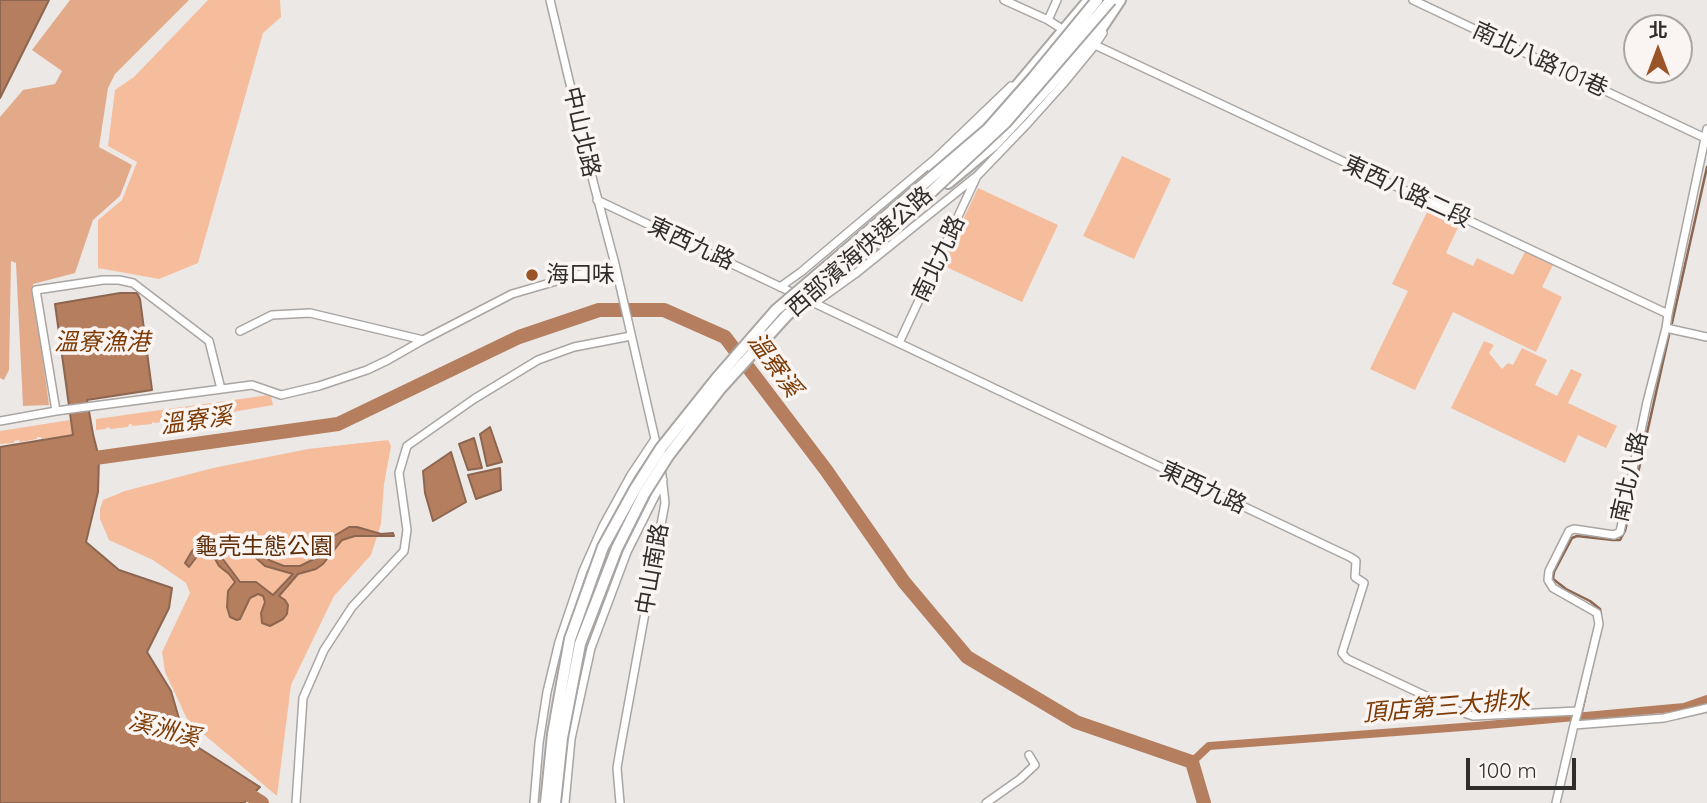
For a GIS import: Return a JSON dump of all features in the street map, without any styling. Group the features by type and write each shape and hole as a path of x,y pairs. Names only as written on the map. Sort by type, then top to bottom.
{"highway":[{"path":"894,209 1000,106 1089,0"},
{"name":"西部濱海快速公路","path":"546,803 553,734 570,639 603,547 635,489 669,438 776,310 988,129 1034,78 1097,0"},
{"name":"西部濱海快速公路","path":"555,803 562,738 580,644 617,548 644,494 668,456 720,389 787,315 897,224 1006,122 1111,0"},
{"path":"897,224 994,145 1100,30 1122,0"}],"street":[{"name":"中山北路","path":"550,0 631,336"},
{"path":"1004,0 1062,29"},
{"path":"1048,20 1057,0"},
{"path":"780,287 802,272 935,159 1016,80 1084,0"},
{"path":"816,302 978,175 1037,114 1095,46 1122,0"},
{"name":"南北八路101巷","path":"1413,0 1705,138"},
{"name":"東西八路二段","path":"1095,46 1668,314"},
{"path":"1707,130 1666,328 1707,337"},
{"name":"南北九路","path":"899,343 978,175"},
{"name":"東西九路","path":"597,200 1356,561 1355,577 1364,583 1342,653 1347,659 1473,716 1578,711"},
{"path":"0,422 56,411 252,385 281,395 319,386 377,365 512,294 615,264"},
{"path":"56,411 36,290 103,280 133,283 209,341 221,389"},
{"path":"240,331 272,315 310,313 424,341"},
{"name":"南北八路","path":"1578,711 1599,624 1597,613 1553,588 1548,580 1549,571 1569,531 1574,529 1614,535 1619,532 1666,328"},
{"path":"296,803 303,698 324,650 352,607 404,551 407,530 398,473 407,446 474,399 538,360 574,347 631,336"},
{"name":"中山南路","path":"620,803 617,768 666,503 655,439 631,336"},
{"path":"534,803 539,743 559,642 583,571 603,526 631,475 655,439"},
{"path":"565,803 571,739 591,648 627,552 663,480"},
{"path":"1574,725 1664,718 1707,708"},
{"path":"1556,803 1578,711"},
{"path":"986,803 1035,765 1029,755"}],"green space":[{"path":"208,0 280,0 281,17 263,33 198,263 159,279 98,268 98,220 122,200 137,162 108,146 115,90 134,77"},
{"path":"1122,156 1171,179 1134,259 1083,236"},
{"path":"978,188 1058,225 1022,302 942,265"},
{"path":"1429,208 1460,223 1446,253 1473,266 1477,258 1513,275 1525,252 1553,265 1542,287 1562,297 1536,352 1453,312 1415,390 1370,369 1408,291 1392,284"},
{"path":"1484,341 1494,345 1489,353 1502,369 1508,363 1513,365 1522,348 1547,360 1535,385 1557,396 1571,369 1582,374 1568,403 1617,426 1606,448 1578,435 1565,463 1451,408"},
{"path":"269,395 273,405 96,430 96,419"},
{"path":"70,420 73,435 41,439 37,437 0,444 0,431"},
{"name":"龜壳生態公園","path":"388,440 391,446 384,484 381,524 371,555 334,596 291,685 277,796 188,721 165,672 162,652 190,593 186,583 153,560 109,540 100,519 100,509 103,500 125,491 213,468 308,449"}],"shaded area":[{"path":"70,0 189,0 115,74 108,88 99,147 132,165 120,196 93,220 75,273 33,284 49,405 23,406 16,263 11,261 9,370 4,380 0,378 0,117 23,90 55,84 62,71 32,50"}],"water":[{"path":"0,0 49,0 0,98"},
{"name":"溫寮漁港","path":"120,293 137,293 140,299 152,390 87,400 99,458 98,492 86,542 119,570 172,588 169,608 147,652 171,691 185,739 260,787 244,803 0,803 0,447 73,435 55,304"},
{"path":"490,427 502,462 487,466 480,434"},
{"path":"474,438 482,468 468,470 459,444"},
{"path":"451,452 466,502 433,521 425,493 423,471"},
{"path":"500,468 501,490 476,499 468,475"},
{"path":"349,527 357,527 381,534 393,533 394,536 355,536 342,540 323,564 298,574 279,596 288,605 287,614 270,626 262,623 261,613 265,602 263,596 258,594 250,598 240,619 230,617 227,607 228,591 235,582 219,566 210,550 198,555 189,567 185,563 192,551 203,542 226,536 271,561 284,566 300,566 316,558 334,536","holes":["221,542 233,545 265,566 293,574 273,595 256,582 240,582 222,558 217,545"]}],"waterway":[{"path":"1672,323 1707,167"},
{"name":"溫寮溪","path":"81,460 338,424 519,337 599,310 664,310 725,337 826,470 904,582 967,657 1076,722 1192,762 1204,803"},
{"path":"1601,614 1600,609 1590,601 1553,579 1554,572 1572,538 1577,536 1620,540 1625,531 1669,335"},
{"path":"1581,716 1594,658"},
{"name":"頂店第三大排水","path":"1192,762 1209,746 1684,707 1707,699"},
{"name":"溪洲溪","path":"237,787 262,803"}],"place":[{"name":"海口味","path":"532,275"}]}
